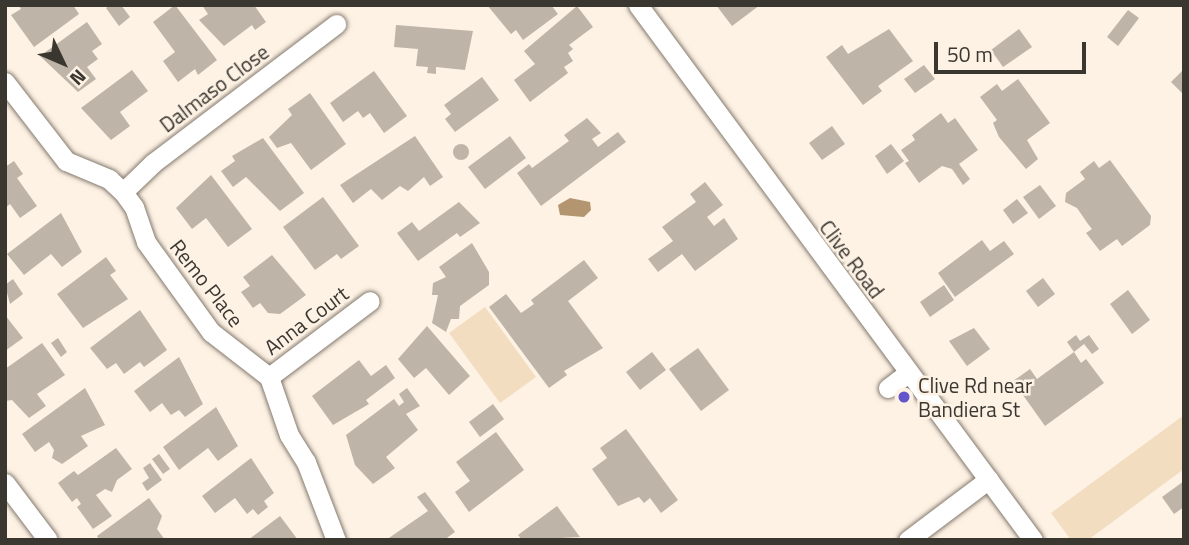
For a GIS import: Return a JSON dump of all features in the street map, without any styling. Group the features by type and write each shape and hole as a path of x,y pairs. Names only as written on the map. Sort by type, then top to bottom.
{"street":[{"name":"Clive Road","path":"638,5 1033,540"},
{"name":"Dalmaso Close","path":"123,192 153,163 336,24"},
{"name":"Remo Place","path":"5,82 66,161 109,179 123,192 134,207 146,242 211,332 269,377"},
{"name":"Anna Court","path":"269,377 370,301"},
{"path":"888,388 909,372"},
{"path":"269,377 285,426 306,462 336,540"},
{"path":"908,540 989,479"},
{"path":"5,483 48,540"}],"shaded area":[{"path":"570,198 590,202 591,210 584,217 560,215 558,205"},
{"path":"485,307 536,377 500,403 449,333"},
{"path":"1184,415 1184,469 1088,540 1071,540 1051,513"}],"building":[{"path":"18,5 73,5 79,14 34,47 11,15 21,9"},
{"path":"110,5 121,5 130,17 119,26 106,8"},
{"path":"175,5 217,60 198,75 195,69 178,82 163,61 175,52 153,22"},
{"path":"202,5 254,5 266,22 255,30 252,25 224,46 199,20 208,14"},
{"path":"487,5 551,5 558,14 523,40 516,30 511,34"},
{"path":"716,5 760,5 732,26"},
{"path":"577,6 593,27 569,45 573,49 568,53 573,61 564,67 568,73 530,102 514,80 535,64 524,51"},
{"path":"1128,10 1139,18 1118,46 1107,37"},
{"path":"87,22 102,44 92,51 98,59 87,67 96,79 78,92 40,56"},
{"path":"396,25 473,31 465,70 436,67 436,74 427,73 428,67 416,66 418,49 394,47"},
{"path":"889,29 913,61 878,86 882,91 863,105 826,57 842,45 848,54"},
{"path":"1019,29 1032,47 1003,67 991,50"},
{"path":"924,65 935,79 915,93 904,79"},
{"path":"1184,69 1184,95 1171,82"},
{"path":"132,70 148,91 120,112 130,126 111,140 81,108"},
{"path":"374,71 407,116 384,133 370,113 363,118 358,111 343,122 330,103"},
{"path":"482,77 499,100 455,132 445,119 451,114 444,105"},
{"path":"1018,79 1050,123 1027,140 1038,159 1026,169 999,137 993,123 997,120 980,97 997,84 1002,91"},
{"path":"310,93 346,144 311,170 291,143 277,148 269,137 292,115 288,109"},
{"path":"941,113 948,123 955,118 978,150 959,164 970,179 963,185 952,169 942,166 919,183 905,163 909,161 901,150 915,140 912,135"},
{"path":"587,118 601,133 592,139 598,147 618,132 626,142 541,206 517,173 529,164 532,168 569,141 564,135"},
{"path":"832,126 845,144 822,160 809,143"},
{"path":"415,136 443,177 430,186 424,177 408,191 400,186 382,200 371,189 353,203 340,185"},
{"path":"510,136 526,158 485,189 468,167"},
{"path":"263,138 304,193 280,211 246,177 233,187 221,171 235,161 232,156"},
{"path":"461,144 469,152 461,160 453,152"},
{"path":"891,144 904,161 887,174 875,156"},
{"path":"1110,160 1151,216 1150,225 1122,246 1117,239 1100,251 1086,233 1092,229 1077,208 1065,202 1066,193 1085,179 1080,172 1094,161 1099,168"},
{"path":"14,161 23,174 17,178 37,206 20,218 10,204 5,208 5,167"},
{"path":"211,175 252,229 228,247 206,218 192,229 176,208"},
{"path":"705,182 723,205 707,217 714,226 724,218 738,239 695,271 682,254 658,272 648,259 673,241 662,227 696,202 690,194"},
{"path":"1040,185 1056,206 1039,219 1023,197"},
{"path":"323,197 359,246 341,259 337,254 315,270 283,227"},
{"path":"1017,199 1028,213 1013,224 1003,210"},
{"path":"459,202 480,223 460,237 457,233 418,261 397,233 412,222 419,231"},
{"path":"61,213 82,252 62,267 51,254 24,275 7,254"},
{"path":"982,240 990,251 1004,241 1014,254 955,297 938,273"},
{"path":"472,243 489,272 489,285 460,306 459,319 451,319 446,332 432,323 438,295 432,295 433,283 446,277 439,267"},
{"path":"272,255 306,295 280,314 268,313 260,303 253,308 241,292 250,286 243,277"},
{"path":"106,257 116,271 110,275 128,299 83,328 57,294"},
{"path":"584,260 598,278 568,301 603,348 564,371 567,375 549,388 489,307 506,294 521,313 534,304 531,300"},
{"path":"1043,278 1055,294 1038,307 1026,291"},
{"path":"13,279 23,294 10,304 5,285"},
{"path":"944,285 954,300 930,317 920,302"},
{"path":"1128,290 1150,320 1132,334 1110,304"},
{"path":"140,310 167,350 144,367 140,362 124,374 116,363 107,369 90,348"},
{"path":"5,315 23,338 5,351"},
{"path":"427,326 470,376 449,395 426,368 414,378 398,359"},
{"path":"974,328 990,349 967,366 949,341"},
{"path":"1076,335 1080,341 1089,335 1099,349 1092,354 1084,344 1074,352 1067,342"},
{"path":"58,338 67,352 61,357 51,343"},
{"path":"42,343 65,375 37,394 46,406 29,418 12,400 5,401 5,369"},
{"path":"698,348 729,390 701,411 669,369"},
{"path":"652,352 666,370 640,390 626,372"},
{"path":"1074,352 1081,363 1086,359 1104,383 1045,426 1013,381 1030,369 1037,379"},
{"path":"179,357 203,404 185,417 179,410 171,415 162,403 150,412 134,391"},
{"path":"359,360 371,376 386,365 395,378 366,400 369,404 333,425 312,396"},
{"path":"85,388 105,425 81,436 88,446 62,464 52,458 54,450 49,442 35,452 22,434"},
{"path":"407,388 420,406 406,414 418,430 386,457 395,468 373,484 355,465 346,435 394,399 399,406 404,402 399,394"},
{"path":"493,404 504,419 480,437 469,422"},
{"path":"216,407 238,446 218,461 208,448 179,470 163,447"},
{"path":"626,429 678,500 661,513 650,498 644,503 639,497 618,506 592,469 607,458 600,448"},
{"path":"496,432 524,470 469,512 455,492 470,481 456,462"},
{"path":"116,448 132,469 117,480 112,492 105,489 96,495 112,516 93,529 77,507 81,504 77,498 72,502 58,483 74,471 78,475"},
{"path":"159,454 170,469 163,474 152,459"},
{"path":"251,458 274,493 264,501 268,507 258,515 253,509 247,514 235,498 215,513 202,496"},
{"path":"150,463 162,480 147,491 142,483 149,478 143,468"},
{"path":"1184,481 1184,507 1174,514 1162,497"},
{"path":"425,492 455,532 444,540 386,540 428,511 417,497"},
{"path":"149,498 162,516 157,529 165,540 99,540 97,536"},
{"path":"557,506 580,537 522,540 518,535"},
{"path":"280,516 298,540 248,540"}],"place":[{"name":"Clive Rd near Bandiera St","path":"904,397"}]}
